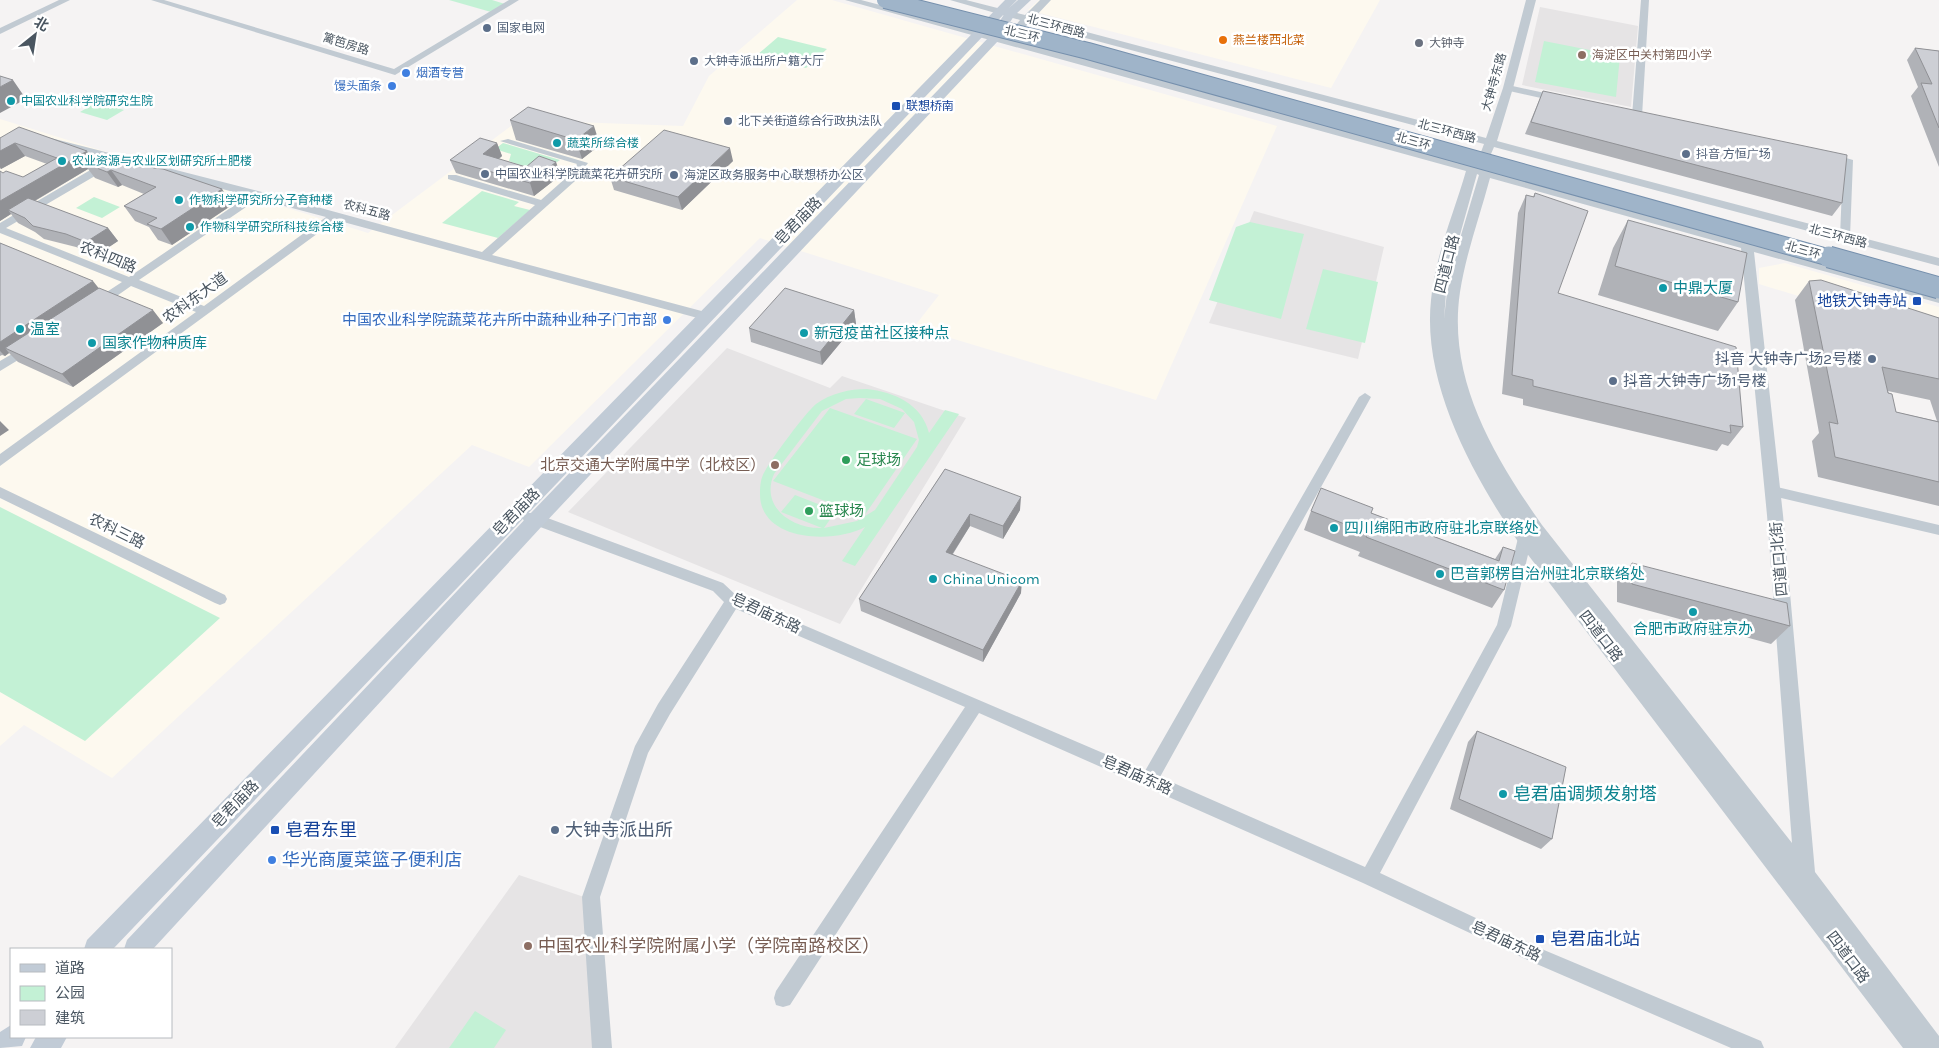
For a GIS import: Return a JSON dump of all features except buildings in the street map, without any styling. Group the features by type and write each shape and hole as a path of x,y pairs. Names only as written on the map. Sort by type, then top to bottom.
{"highway":[{"name":"北三环","path":"917,0 1094,45 1939,276"},
{"name":"北三环","path":"886,5 1088,51 1939,288"}],"main road":[{"path":"991,33 1001,8 1011,0"},
{"path":"1001,8 1025,0"},
{"name":"皂君庙路","path":"97,948 516,511 706,316 991,33"},
{"name":"皂君庙路","path":"137,948 991,33"},
{"path":"2,1048 11,1038"},
{"path":"43,1048 53,1038"}],"street":[{"path":"0,31 66,0"},
{"name":"篱笆房路","path":"155,0 395,72 512,2"},
{"path":"498,0 512,2"},
{"path":"850,0 886,5 925,20 991,33"},
{"path":"925,20 948,0"},
{"name":"北三环西路","path":"955,0 986,7 1001,8 1028,18 1939,262"},
{"path":"886,5 903,19 991,33 1017,29 1046,0"},
{"name":"大钟寺东路","path":"1480,170 1508,88 1531,0"},
{"path":"1637,116 1645,0"},
{"path":"938,9 991,33"},
{"name":"北三环西路","path":"991,33 1016,50 1084,67 1113,69 1600,203 1939,299"},
{"path":"1508,88 1572,102"},
{"path":"1374,141 1390,115"},
{"name":"农科五路","path":"30,134 706,316"},
{"path":"484,255 571,179 583,163 505,141"},
{"path":"1819,154 1848,160 1845,237"},
{"path":"0,228 119,158"},
{"name":"四道口路","path":"1480,170 1439,288 1436,312 1439,343 1450,391 1463,434 1488,485 1525,538 1917,1048"},
{"name":"四道口路","path":"1480,170 1456,278 1450,318 1452,348 1459,382 1483,447 1536,530 1805,876 1934,1048"},
{"path":"1600,203 1610,175"},
{"path":"452,176 542,204"},
{"path":"90,309 258,194"},
{"name":"农科东大道","path":"0,461 336,215"},
{"name":"农科四路","path":"0,228 205,311"},
{"name":"四道口北街","path":"1747,245 1773,491 1806,903"},
{"path":"0,367 41,340"},
{"path":"1149,780 1365,397"},
{"path":"1773,491 1939,530"},
{"name":"农科三路","path":"0,492 220,599"},
{"name":"皂君庙东路","path":"516,511 718,587 733,601 976,704 1369,877 1538,956 1754,1048"},
{"path":"1369,877 1504,626 1525,538"},
{"path":"602,1048 592,897 641,751 664,709 733,601"},
{"path":"783,998 976,704"}],"shaded area":[{"path":"797,0 832,0 1277,126 1156,400 914,327 939,295 760,238 529,467 472,445 112,778 24,725 0,746 0,119 368,233 519,120 683,126 709,76"},
{"path":"1039,0 1380,0 1331,88 1028,10"},
{"name":"海淀区中关村第四小学","path":"1540,7 1638,26 1631,107 1522,85"},
{"path":"1254,211 1384,247 1358,359 1209,323"},
{"path":"1785,263 1939,307 1939,339 1759,284 1759,268"},
{"name":"北京交通大学附属中学（北校区）","path":"727,348 830,388 842,376 966,418 840,624 568,512"},
{"name":"中国农业科学院附属小学（学院南路校区）","path":"519,875 584,897 595,1048 395,1048"}],"green space":[{"path":"449,0 492,0 505,4 491,12"},
{"path":"778,37 827,49 806,68 757,55"},
{"path":"1544,41 1620,56 1616,97 1535,82"},
{"path":"97,102 124,110 107,120 80,112"},
{"path":"503,143 560,160 541,168 522,166 509,161 511,154 495,149"},
{"path":"482,191 519,202 514,206 530,210 498,238 442,223"},
{"path":"94,197 120,207 102,218 76,208"},
{"path":"1250,222 1304,234 1281,319 1209,300 1236,227"},
{"path":"1323,269 1378,282 1365,343 1306,329"},
{"path":"861,389 887,393 906,401 920,414 929,433 945,410 959,414 855,566 842,561 865,527 835,536 818,537 801,535 785,530 772,521 763,509 760,490 761,481 769,465 789,436 816,404 834,394","holes":["846,399 880,399 902,409 914,422 919,440 917,447 875,510 857,521 824,528 836,511 795,495 781,512 822,528 810,527 789,520 781,513 771,496 774,474 822,411"]},
{"path":"866,399 905,413 894,428 854,414"},
{"name":"足球场","path":"830,408 917,439 864,516 773,481"},
{"path":"0,507 220,618 85,741 0,692"},
{"path":"475,1011 506,1030 494,1048 449,1048"}],"place":[{"name":"国家电网","path":"487,28"},
{"name":"燕兰楼西北菜","path":"1223,40"},
{"name":"大钟寺","path":"1419,43"},
{"name":"海淀区中关村第四小学","path":"1582,55"},
{"name":"大钟寺派出所户籍大厅","path":"694,61"},
{"name":"烟酒专营","path":"406,73"},
{"name":"馒头面条","path":"392,86"},
{"name":"中国农业科学院研究生院","path":"11,101"},
{"name":"联想桥南","path":"896,106"},
{"name":"北下关街道综合行政执法队","path":"728,121"},
{"name":"蔬菜所综合楼","path":"557,143"},
{"name":"抖音 方恒广场","path":"1686,154"},
{"name":"农业资源与农业区划研究所土肥楼","path":"62,161"},
{"name":"中国农业科学院蔬菜花卉研究所","path":"485,174"},
{"name":"海淀区政务服务中心联想桥办公区","path":"674,175"},
{"name":"作物科学研究所分子育种楼","path":"179,200"},
{"name":"作物科学研究所科技综合楼","path":"190,227"},
{"name":"中鼎大厦","path":"1663,288"},
{"name":"地铁大钟寺站","path":"1917,301"},
{"name":"中国农业科学院蔬菜花卉所中蔬种业种子门市部","path":"667,320"},
{"name":"温室","path":"20,329"},
{"name":"新冠疫苗社区接种点","path":"804,333"},
{"name":"国家作物种质库","path":"92,343"},
{"name":"抖音 大钟寺广场2号楼","path":"1872,359"},
{"name":"抖音 大钟寺广场1号楼","path":"1613,381"},
{"name":"足球场","path":"846,460"},
{"name":"北京交通大学附属中学（北校区）","path":"775,465"},
{"name":"篮球场","path":"809,511"},
{"name":"四川绵阳市政府驻北京联络处","path":"1334,528"},
{"name":"巴音郭楞自治州驻北京联络处","path":"1440,574"},
{"name":"China Unicom","path":"933,579"},
{"name":"合肥市政府驻京办","path":"1693,612"},
{"name":"皂君庙调频发射塔","path":"1503,794"},
{"name":"皂君东里","path":"275,830"},
{"name":"大钟寺派出所","path":"555,830"},
{"name":"华光商厦菜篮子便利店","path":"272,860"},
{"name":"皂君庙北站","path":"1540,939"},
{"name":"中国农业科学院附属小学（学院南路校区）","path":"528,946"}]}
